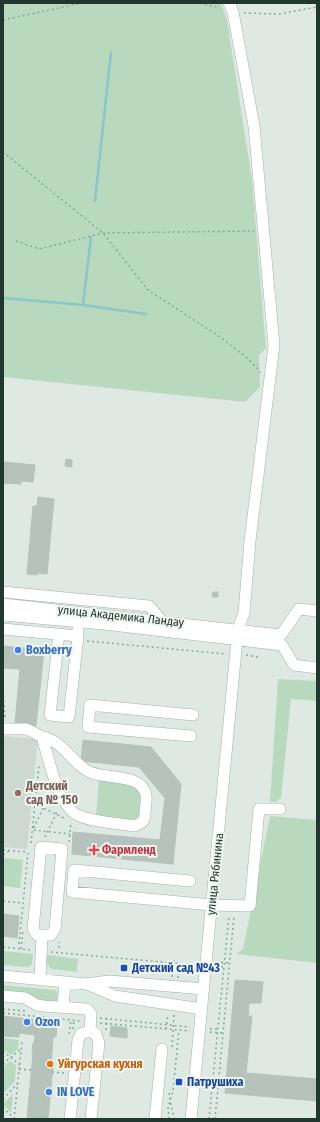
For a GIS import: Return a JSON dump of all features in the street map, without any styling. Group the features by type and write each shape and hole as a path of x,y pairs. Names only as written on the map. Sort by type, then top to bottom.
{"street":[{"name":"улица Рябинина","path":"191,1119 238,634 244,613 250,541 274,345 254,126 231,8"},
{"path":"3,592 149,606 162,621"},
{"name":"улица Академика Ландау","path":"3,604 162,621 238,634"},
{"path":"238,634 281,634 299,608 317,611"},
{"name":"улица Академика Ландау","path":"3,615 238,634"},
{"path":"69,717 78,622"},
{"path":"3,629 59,634 77,638"},
{"path":"59,634 50,715 88,719"},
{"path":"238,634 282,645 294,666 317,668"},
{"path":"191,736 88,726 88,719 90,705 193,715"},
{"path":"6,726 27,730 42,737 49,738 63,748 86,770 97,775 127,778 138,784 146,794 145,819 141,824 134,826 89,818 75,813 63,800 42,737"},
{"path":"74,870 72,892 212,905 250,906 259,809 280,809"},
{"path":"41,848 62,849 55,929 51,935 42,936 37,935 33,929 41,848"},
{"path":"60,869 190,881"},
{"path":"40,979 42,936"},
{"path":"3,976 86,984 109,981 204,989"},
{"path":"63,1007 64,982"},
{"path":"86,984 115,996 202,1009"},
{"path":"3,996 25,998 43,1006 87,1009 91,1014 90,1031"},
{"path":"70,1119 78,1040 81,1034 90,1031 96,1034 99,1043 91,1119"},
{"path":"155,1119 167,1050"}],"path":[{"path":"3,20 82,3"},
{"path":"200,3 279,14 317,7"},
{"path":"3,152 103,232 148,290 225,341 260,370 261,375"},
{"path":"16,241 39,249 103,232 264,231"},
{"path":"77,638 258,656"},
{"path":"3,690 3,711 6,726"},
{"path":"31,845 40,759"},
{"path":"42,842 63,800"},
{"path":"35,804 71,822"},
{"path":"33,830 44,808"},
{"path":"33,830 70,834"},
{"path":"3,850 29,853"},
{"path":"3,855 9,851"},
{"path":"19,944 29,853"},
{"path":"21,949 29,853"},
{"path":"3,901 23,903"},
{"path":"209,1119 229,916"},
{"path":"215,1119 234,916"},
{"path":"3,947 179,964 177,986"},
{"path":"206,963 230,963"},
{"path":"167,1050 175,1005"},
{"path":"170,1119 168,1107 173,1091 179,1030"},
{"path":"3,1107 14,1119 22,1042"},
{"path":"3,1064 21,1049"},
{"path":"3,1051 20,1065"},
{"path":"19,1069 32,1070"},
{"path":"52,1072 65,1073"},
{"path":"3,1099 18,1083"},
{"path":"168,1086 169,1100 174,1119"}],"shaded area":[{"name":"Детский сад № 150","path":"3,736 38,739 27,849 3,847"}],"green space":[{"path":"3,3 221,3 227,20 252,180 266,348 259,355 260,387 245,402 3,377"},
{"path":"278,679 317,681 317,701 291,699 281,798 275,802 270,802"},
{"path":"99,779 135,786 141,793 139,817 133,820 96,815"},
{"path":"270,816 317,820 317,963 236,954 243,949"},
{"path":"4,858 23,860 20,888 3,886"},
{"path":"3,951 33,954 32,963 29,967 3,965"},
{"path":"47,955 78,959 77,972 51,969 47,964"},
{"path":"3,985 55,990 58,993 57,1000 52,1003 3,993"},
{"path":"3,1038 19,1040 18,1049 11,1055 3,1049"},
{"path":"10,1061 16,1065 15,1081 3,1094 3,1067"},
{"path":"13,1094 11,1113 3,1104"}],"building":[{"path":"66,459 72,460 72,467 65,466"},
{"path":"3,462 35,465 33,482 21,481 21,484 3,483"},
{"path":"38,497 54,499 47,574 37,573 37,575 27,574 33,506 37,506"},
{"path":"213,592 218,592 218,597 212,597"},
{"path":"3,646 44,650 36,726 15,723 20,669 3,668"},
{"path":"83,740 151,747 181,784 173,864 72,854 73,832 160,840 165,798 139,767 81,761"},
{"path":"3,914 19,916 17,938 3,936"},
{"path":"235,980 263,982 261,1003 249,1003 248,1016 252,1016 246,1073 317,1079 317,1101 225,1093"},
{"path":"3,1016 37,1020 35,1035 19,1033 19,1037 3,1036"},
{"path":"37,1020 57,1022 56,1037 53,1037 51,1065 53,1066 48,1119 27,1119 33,1043"},
{"path":"111,1026 127,1028 127,1038 110,1036"}],"waterway":[{"path":"95,201 111,52"},
{"path":"83,305 91,237"},
{"path":"3,298 83,305 146,314"}],"place":[{"name":"Boxberry","path":"18,650"},
{"name":"Детский сад № 150","path":"18,793"},
{"name":"Фармленд","path":"94,850"},
{"name":"Детский сад №43","path":"124,968"},
{"name":"Ozon","path":"27,1022"},
{"name":"Уйгурская кухня","path":"50,1064"},
{"name":"Патрушиха","path":"179,1082"},
{"name":"IN LOVE","path":"49,1092"}]}
